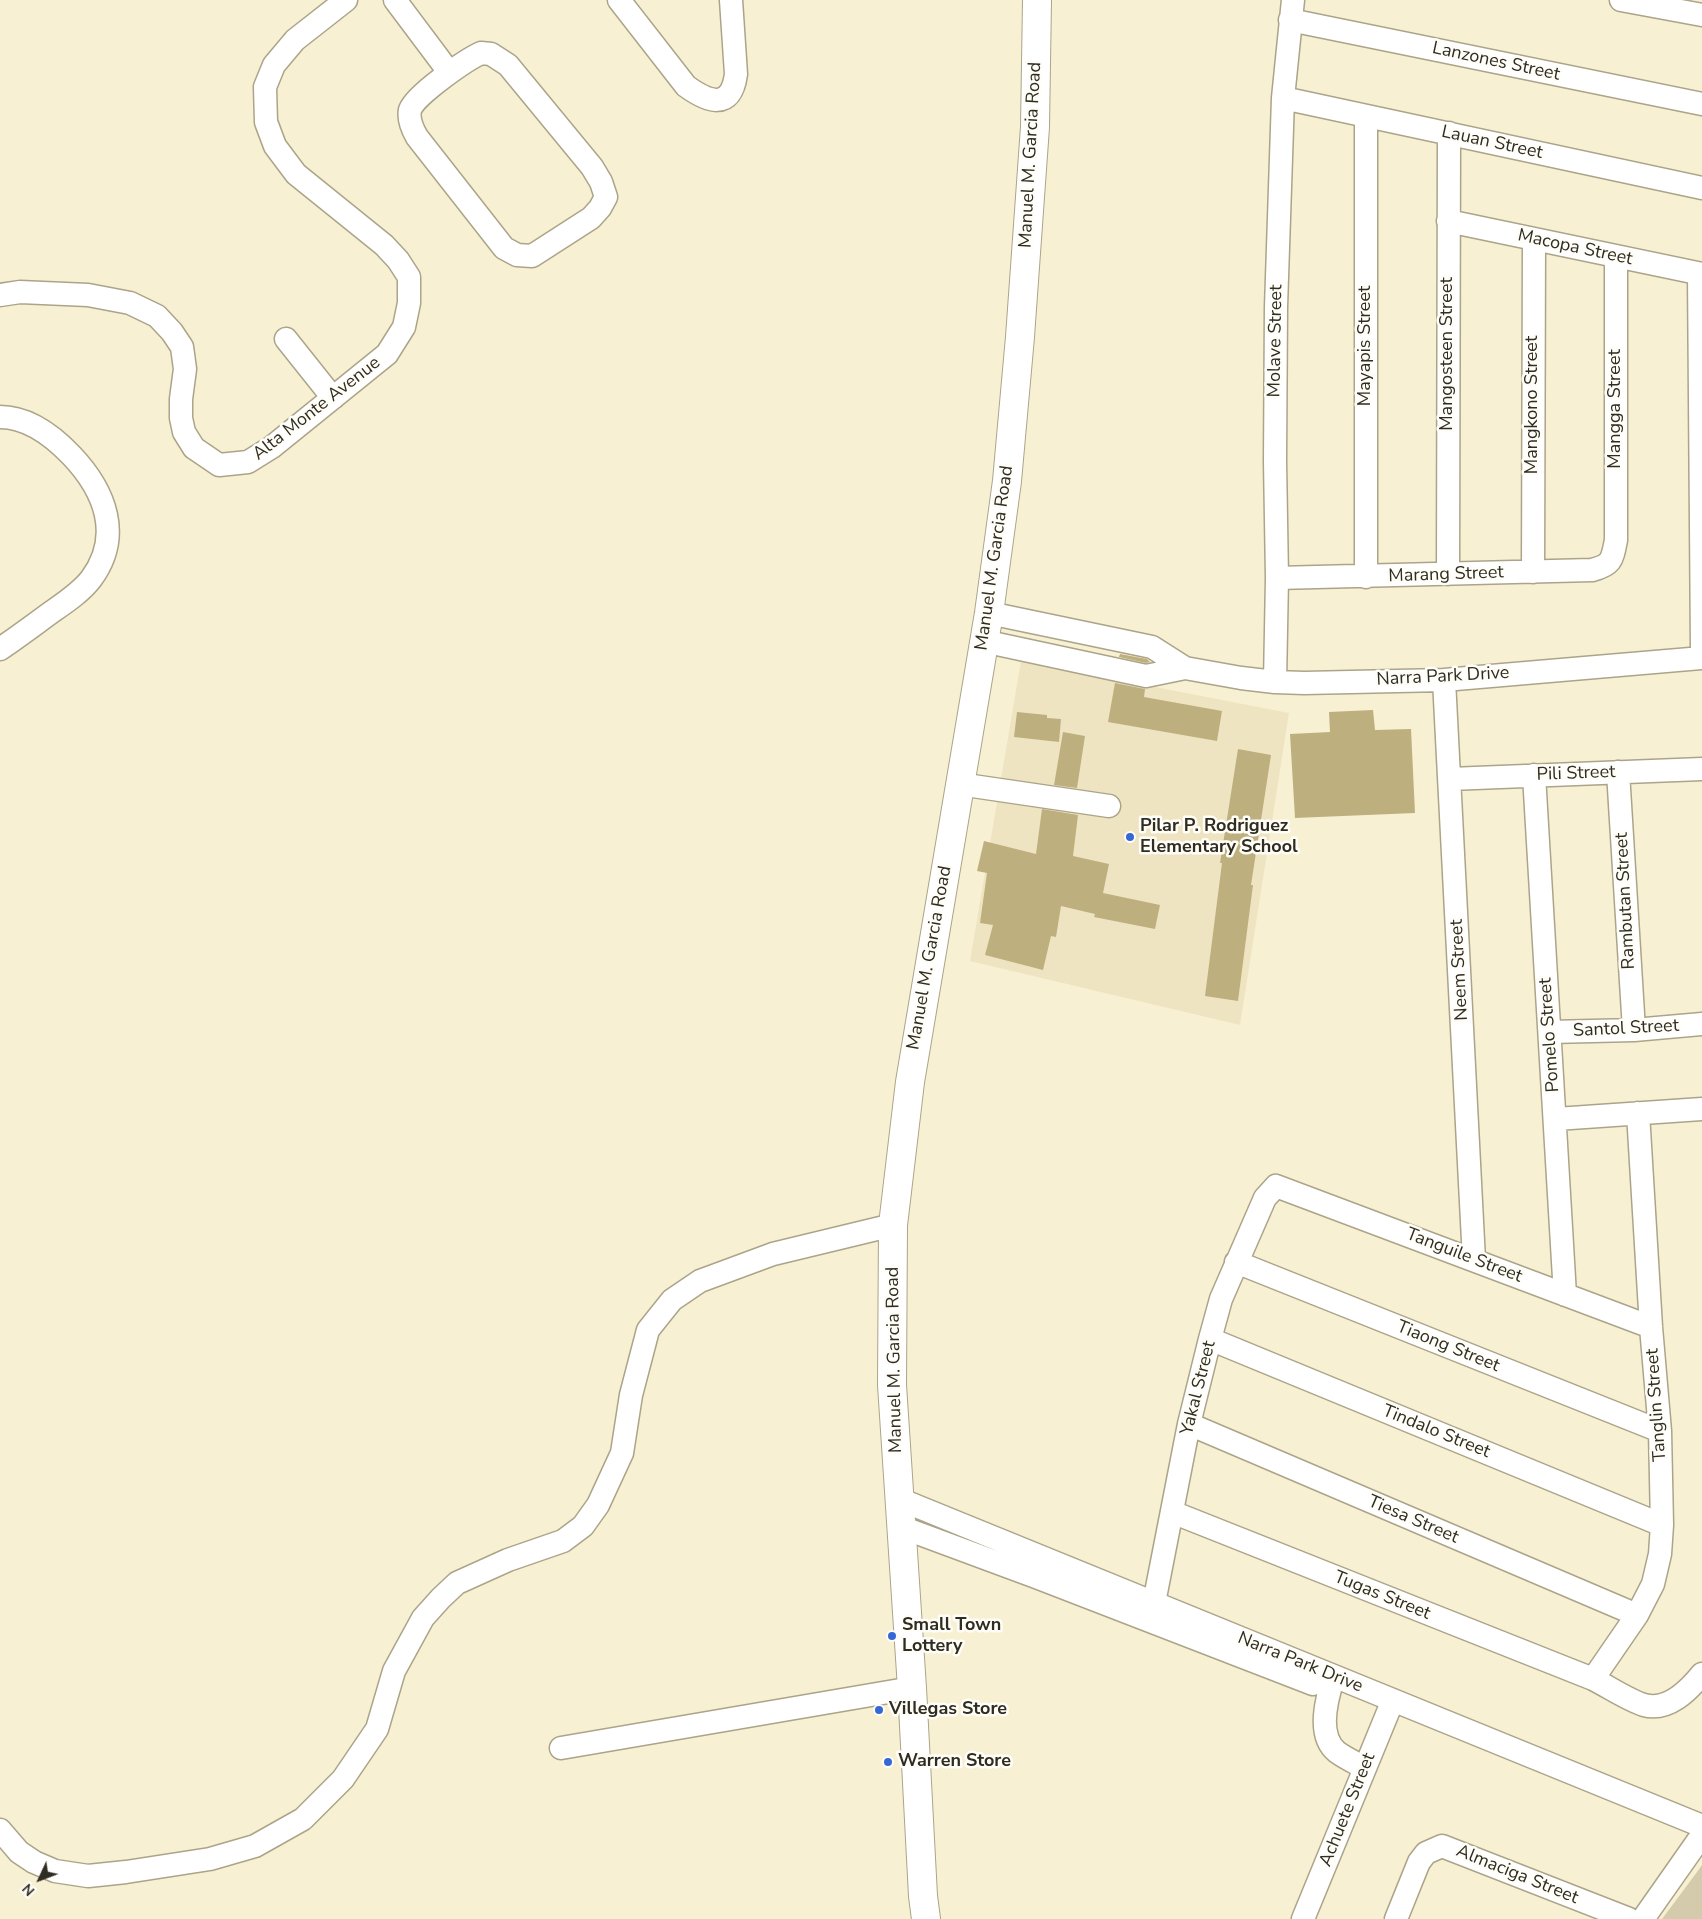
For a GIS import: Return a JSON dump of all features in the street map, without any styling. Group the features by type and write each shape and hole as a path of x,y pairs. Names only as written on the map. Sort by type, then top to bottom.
{"main road":[{"name":"Manuel M. Garcia Road","path":"926,1919 923,1896 912,1688 892,1385 894,1225 910,1082 989,614 1007,481 1020,337 1035,128 1037,0"}],"street":[{"name":"Alta Monte Avenue","path":"0,295 20,292 88,295 130,303 157,316 172,332 182,348 185,369 181,399 181,418 184,432 194,448 220,465 248,462 272,448 387,354 404,327 409,303 409,277 398,260 384,245 296,174 275,146 266,122 265,87 274,65 295,40 346,0"},
{"path":"395,0 449,72"},
{"path":"619,0 686,86 699,96 711,100 723,99 730,94 735,86 736,74 731,0"},
{"path":"1621,0 1702,15"},
{"name":"Molave Street","path":"1275,682 1277,578 1276,307 1282,98 1291,10"},
{"name":"Lanzones Street","path":"1291,10 1702,104"},
{"path":"481,53 491,54 508,65 592,168 601,182 606,198 591,218 532,256 516,256 504,248 416,137 411,124 410,110 449,72 481,53"},
{"name":"Lauan Street","path":"1282,98 1702,188"},
{"name":"Mayapis Street","path":"1366,116 1366,577"},
{"name":"Mangosteen Street","path":"1448,574 1449,134"},
{"name":"Macopa Street","path":"1448,221 1701,274"},
{"name":"Mangkono Street","path":"1533,572 1534,239"},
{"name":"Mangga Street","path":"1611,561 1616,540 1616,256"},
{"path":"1701,274 1702,650"},
{"path":"286,339 333,398"},
{"path":"0,417 13,417 37,427 59,443 86,471 102,499 108,519 108,544 90,579 72,597 0,649"},
{"name":"Marang Street","path":"1277,578 1592,570 1603,567 1611,561"},
{"name":"Narra Park Drive","path":"989,614 1152,647 1185,668"},
{"name":"Narra Park Drive","path":"984,641 1146,676 1185,668 1275,682 1444,680 1702,658"},
{"name":"Neem Street","path":"1444,680 1474,1260"},
{"name":"Pili Street","path":"1450,779 1618,772 1702,776"},
{"name":"Rambutan Street","path":"1618,772 1634,1030"},
{"name":"Pomelo Street","path":"1534,776 1556,1119 1565,1295"},
{"path":"959,784 1109,806"},
{"name":"Santol Street","path":"1550,1032 1634,1030 1702,1024"},
{"path":"1556,1119 1702,1109"},
{"name":"Tanglin Street","path":"1592,1679 1637,1616 1653,1584 1660,1554 1662,1525 1660,1431 1651,1327 1638,1113"},
{"name":"Tanguile Street","path":"1276,1186 1651,1327"},
{"name":"Yakal Street","path":"1154,1603 1189,1424 1221,1299 1264,1198 1276,1186"},
{"path":"0,1830 20,1852 34,1862 55,1871 88,1876 210,1859 255,1846 303,1819 343,1779 377,1729 394,1671 424,1618 440,1598 457,1583 508,1560 563,1541 583,1526 598,1505 622,1452 631,1396 648,1330 672,1300 700,1281 774,1254 894,1225"},
{"name":"Tiaong Street","path":"1236,1262 1660,1431"},
{"name":"Tindalo Street","path":"1210,1339 1662,1525"},
{"name":"Tiesa Street","path":"1189,1424 1637,1616"},
{"name":"Narra Park Drive","path":"899,1499 1154,1603 1332,1684"},
{"name":"Tugas Street","path":"1172,1512 1592,1679 1646,1706 1665,1705 1681,1696 1702,1674"},
{"name":"Narra Park Drive","path":"900,1527 1390,1706 1701,1834 1643,1919"},
{"path":"1332,1684 1324,1718 1326,1733 1335,1750 1365,1768"},
{"path":"561,1748 912,1688"},
{"name":"Achuete Street","path":"1303,1919 1390,1706"},
{"name":"Almaciga Street","path":"1396,1919 1419,1862 1426,1853 1442,1846 1629,1919"}],"shaded area":[{"name":"Pilar P. Rodriguez Elementary School","path":"1021,661 1289,713 1240,1025 970,961"},
{"path":"1702,1865 1702,1919 1662,1919 1697,1872"}],"building":[{"path":"1120,654 1147,659 1150,662 1146,663 1119,657"},
{"path":"1115,683 1145,689 1144,697 1222,711 1217,741 1108,722"},
{"path":"1373,710 1375,730 1411,729 1415,813 1295,818 1290,734 1330,732 1329,712"},
{"path":"1017,712 1047,715 1047,718 1061,719 1059,742 1014,737"},
{"path":"1063,732 1085,736 1077,788 1054,785"},
{"path":"1238,749 1271,755 1251,885 1253,885 1238,1001 1205,996 1222,863 1220,863"},
{"path":"1042,809 1078,815 1073,856 1109,864 1103,893 1160,905 1155,929 1094,917 1095,914 1061,906 1056,937 1051,936 1043,970 985,955 993,925 980,923 987,873 977,871 984,841 1036,854"}],"place":[{"name":"Pilar P. Rodriguez Elementary School","path":"1130,837"},
{"name":"Small Town Lottery","path":"892,1636"},
{"name":"Villegas Store","path":"879,1710"},
{"name":"Warren Store","path":"888,1762"}]}
